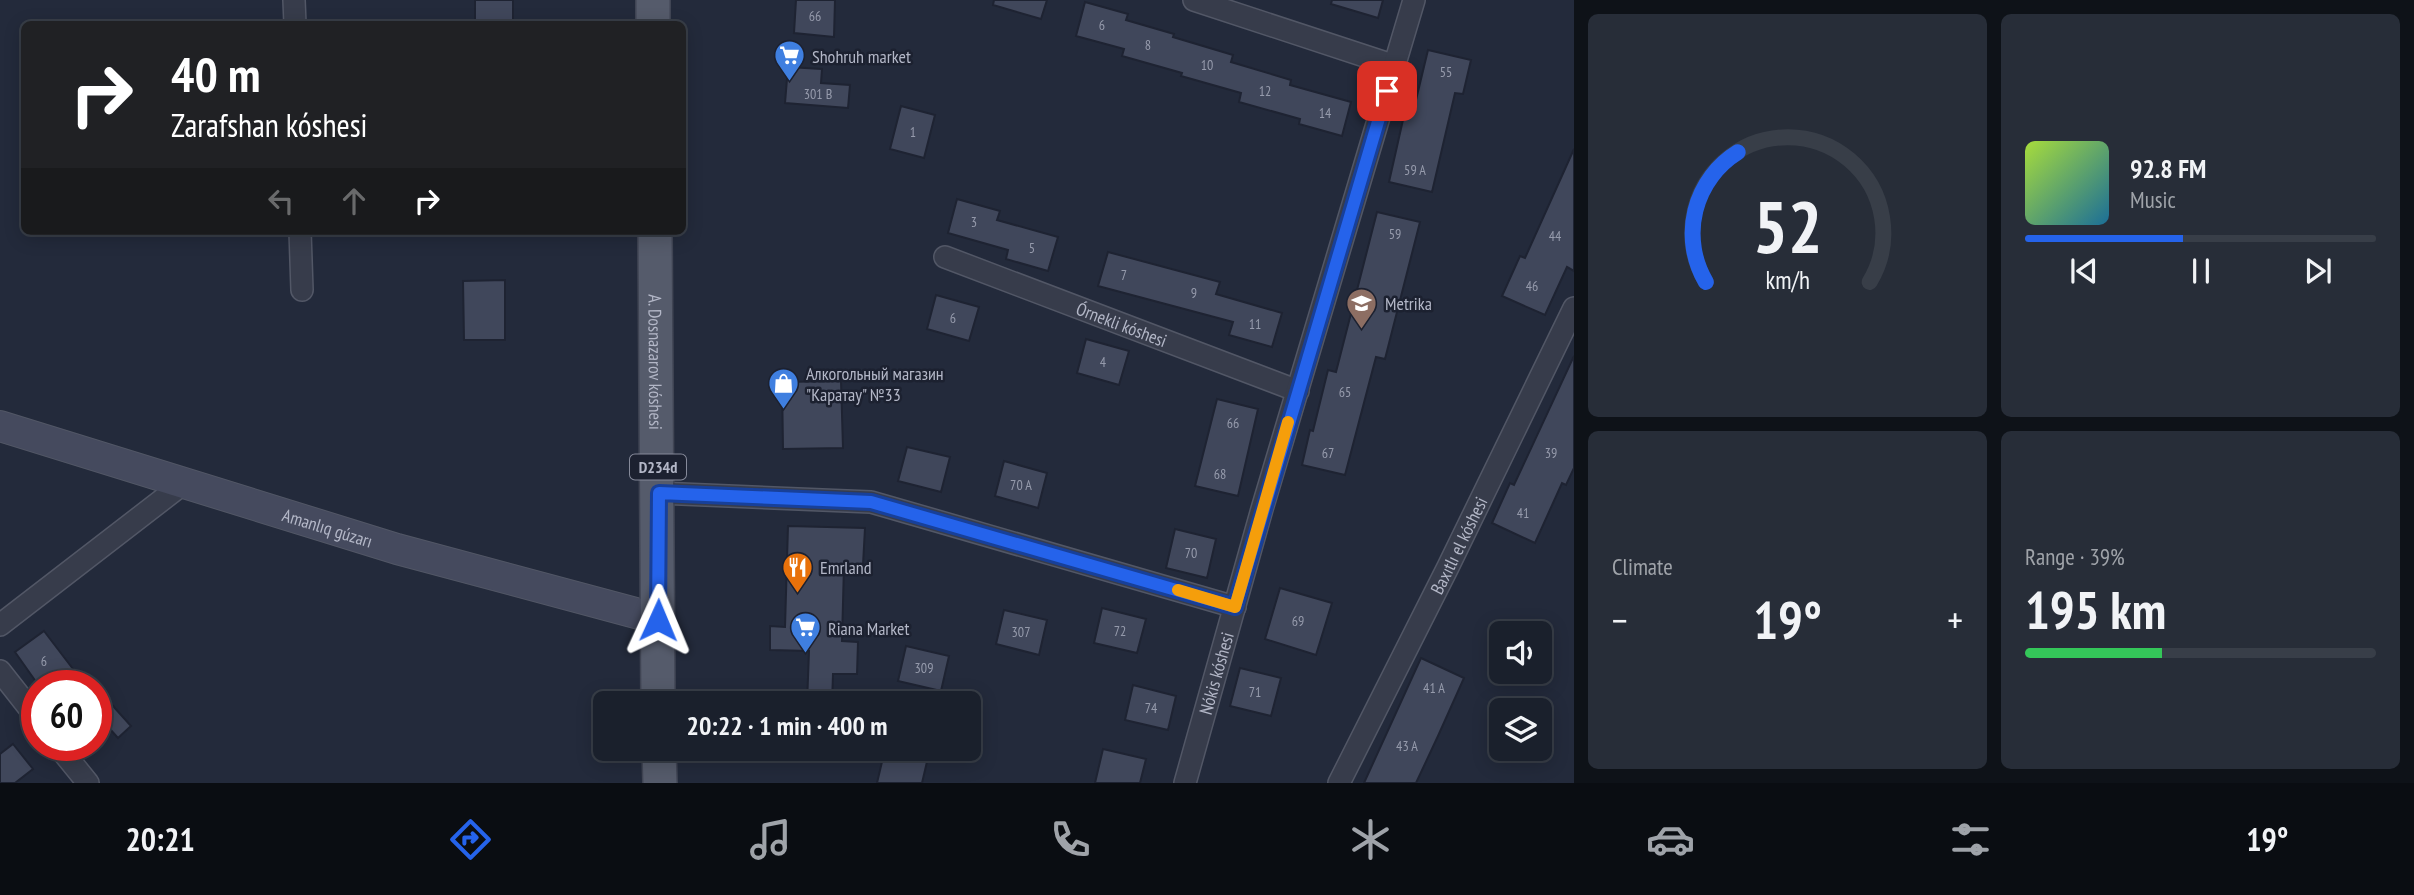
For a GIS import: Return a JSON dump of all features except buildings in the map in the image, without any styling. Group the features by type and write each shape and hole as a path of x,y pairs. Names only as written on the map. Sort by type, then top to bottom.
{"main road":[{"path":"653,0 653,21"},
{"name":"A. Dosnazarov kóshesi","path":"655,235 659,691"},
{"path":"659,761 660,783"}],"street":[{"path":"294,0 295,21"},
{"path":"1195,0 1395,66"},
{"name":"Nókis kóshesi","path":"1185,783 1414,0"},
{"path":"300,235 302,290"},
{"name":"Órnekli kóshesi","path":"945,257 1298,391"},
{"name":"Baxıtlı el kóshesi","path":"1339,783 1574,308"},
{"name":"Amanlıq gúzarı","path":"0,426 397,549 658,620"},
{"path":"0,625 184,483"},
{"path":"659,493 871,502 1235,607"},
{"path":"0,671 21,698"},
{"path":"70,761 88,783"}],"slow traffic":[{"path":"1178,590 1235,607 1288,422"}],"place":[{"name":"Shohruh market","path":"789,83"},
{"name":"Metrika","path":"1362,330"},
{"name":"Алкогольный магазин \"Каратау\" №33","path":"783,410"},
{"name":"Emrland","path":"797,594"},
{"name":"Riana Market","path":"805,655"}],"route":[{"path":"658,620 659,493 871,502 1235,607 1387,91"}]}
